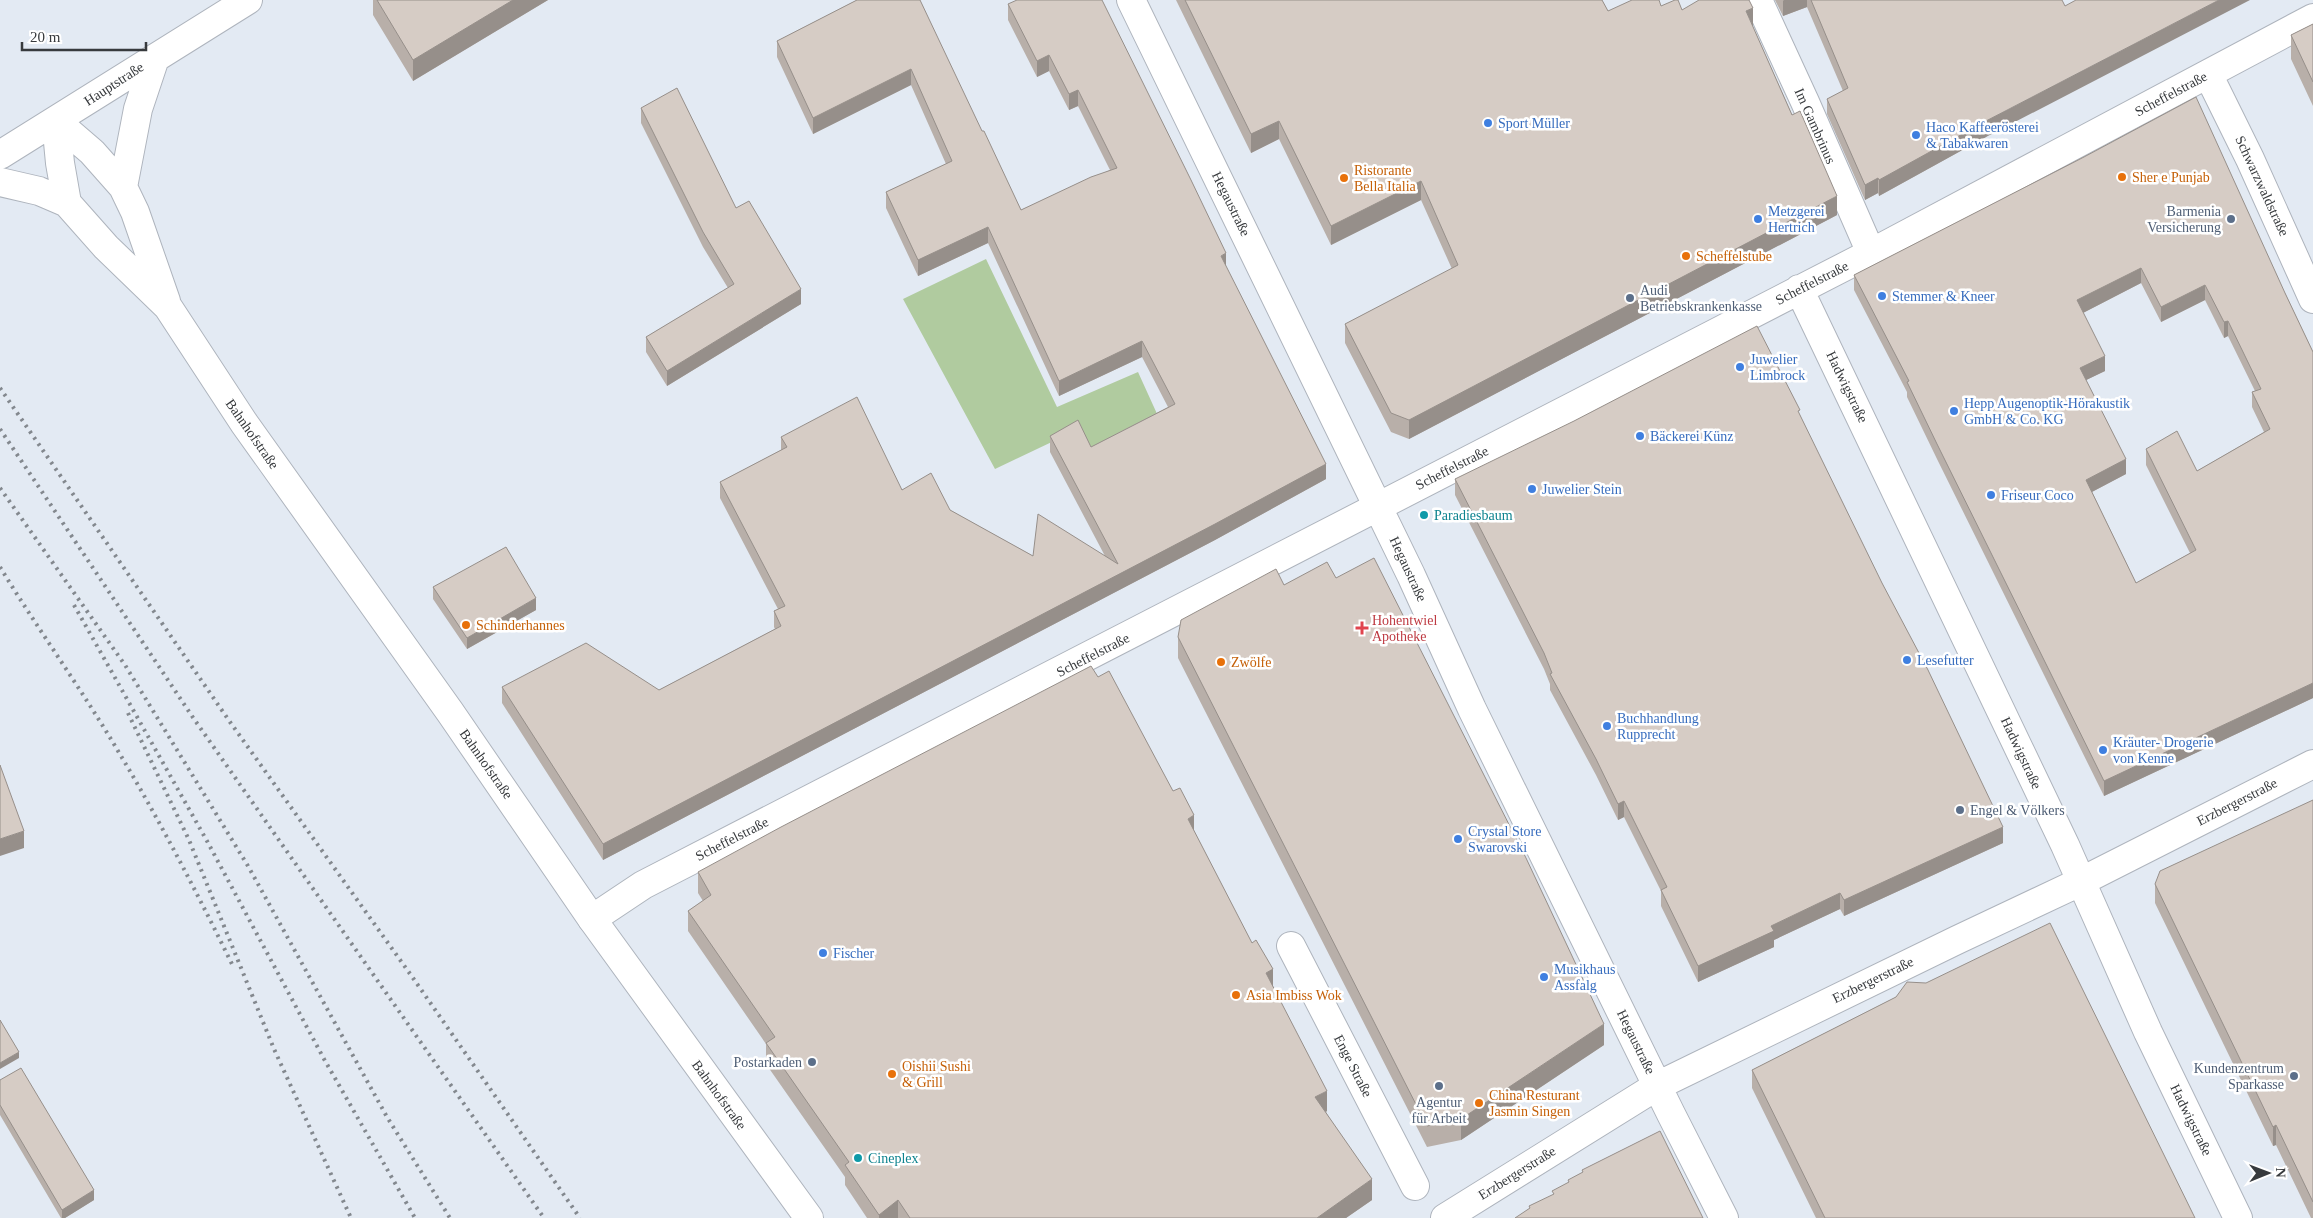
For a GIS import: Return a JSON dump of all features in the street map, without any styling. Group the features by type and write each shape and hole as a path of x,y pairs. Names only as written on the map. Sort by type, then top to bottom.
{"street":[{"name":"Hauptstraße","path":"0,155 248,0"},
{"name":"Hegaustraße","path":"1131,0 1356,460 1472,709 1724,1218"},
{"name":"Im Gambrinus","path":"1758,0 1871,253"},
{"name":"Scheffelstraße","path":"592,919 643,885 1871,253 2313,18"},
{"path":"123,187 138,109 154,58"},
{"name":"Schwarzwaldstraße","path":"2208,74 2250,159 2313,299"},
{"path":"56,121 60,163 67,203"},
{"name":"Bahnhofstraße","path":"56,121 92,152 123,187 135,212 168,307"},
{"path":"0,182 39,191 67,203"},
{"name":"Bahnhofstraße","path":"67,203 106,246 168,307 244,423 450,712 592,919 809,1218"},
{"name":"Hadwigstraße","path":"1799,289 2080,882 2148,1032 2238,1218"},
{"name":"Erzbergerstraße","path":"1445,1218 1657,1086 2080,882 2313,764"},
{"name":"Enge Straße","path":"1291,946 1415,1186"}],"green space":[{"path":"986,259 1057,407 1138,372 1158,416 1092,455 1077,430 995,469 903,299"}],"building":[{"path":"377,0 513,0 413,60"},
{"path":"857,0 920,0 1021,210 1091,177 1117,168 1078,90 1069,94 1049,55 1037,61 1008,4 1017,0 1102,0 1226,253 1221,256 1326,464 603,844 502,687 586,643 659,690 781,626 774,611 785,606 720,482 787,447 781,437 857,397 902,490 931,473 950,510 1033,556 1038,514 1118,564 1050,436 1078,420 1091,447 1175,404 1142,341 1059,381 988,227 918,260 886,192 952,161 911,69 813,118 777,41"},
{"path":"1185,0 1602,0 1608,11 1632,0 1659,0 1661,6 1678,0 1682,10 1699,0 1749,0 1753,8 1746,11 1792,115 1800,111 1837,196 1409,420 1391,413 1345,324 1458,265 1421,181 1331,226 1279,121 1251,134"},
{"path":"1811,0 2062,0 2065,6 2076,0 2219,0 1986,121 1879,180 1878,178 1865,185 1827,99 1848,88"},
{"path":"2313,24 2313,82 2291,35"},
{"path":"677,88 736,208 749,201 801,289 667,371 646,337 734,284 703,232 641,108"},
{"path":"2196,97 2313,352 2313,683 2104,781 1937,444 1907,382 1909,381 1854,275 2084,157","holes":["2141,268 2161,307 2205,285 2224,322 2228,321 2261,389 2252,392 2270,429 2197,471 2177,431 2146,449 2196,550 2136,583 2086,480 2126,459 2080,368 2105,356 2077,300"]},
{"path":"1757,326 1800,410 1798,411 1882,583 1928,670 2003,827 1844,900 1840,893 1771,926 1774,931 1698,966 1661,890 1667,887 1624,801 1618,804 1550,674 1552,673 1544,653 1455,479 1574,421"},
{"path":"506,547 536,598 467,638 433,587"},
{"path":"1374,558 1526,858 1604,1024 1461,1119 1427,1126 1178,637 1181,620 1276,569 1284,585 1327,562 1336,578"},
{"path":"1091,666 1098,677 1109,671 1173,791 1180,788 1194,815 1188,819 1252,943 1256,940 1273,969 1266,973 1327,1091 1315,1097 1372,1179 1317,1218 910,1218 898,1200 879,1215 845,1165 849,1162 766,1043 775,1037 688,911 711,895 698,872"},
{"path":"0,765 24,831 0,839"},
{"path":"2313,800 2313,1202 2276,1125 2273,1127 2155,884 2160,871"},
{"path":"2050,923 2195,1218 1825,1218 1752,1070 1896,997 1907,982 1926,983"},
{"path":"0,1020 19,1052 0,1063"},
{"path":"21,1068 94,1190 62,1210 0,1105 0,1080"},
{"path":"1660,1131 1703,1218 1515,1218 1530,1208 1529,1206 1554,1194 1552,1191 1569,1182 1568,1180 1583,1172 1582,1170"}],"railway":[{"path":"0,388 230,722 413,978 580,1218"},
{"path":"0,429 194,719 544,1218"},
{"path":"0,488 125,665 248,866 387,1117 450,1218"},
{"path":"0,567 92,708 136,781 206,911 232,964"},
{"path":"74,605 207,841 324,1059 415,1218"},
{"path":"128,713 189,840 274,1049 351,1218"}],"place":[{"name":"Sport Müller","path":"1488,123"},
{"name":"Haco Kaffeerösterei & Tabakwaren","path":"1916,135"},
{"name":"Sher e Punjab","path":"2122,177"},
{"name":"Ristorante Bella Italia","path":"1344,178"},
{"name":"Metzgerei Hertrich","path":"1758,219"},
{"name":"Barmenia Versicherung","path":"2231,219"},
{"name":"Scheffelstube","path":"1686,256"},
{"name":"Stemmer & Kneer","path":"1882,296"},
{"name":"Audi Betriebskrankenkasse","path":"1630,298"},
{"name":"Juwelier Limbrock","path":"1740,367"},
{"name":"Hepp Augenoptik-Hörakustik GmbH & Co. KG","path":"1954,411"},
{"name":"Bäckerei Künz","path":"1640,436"},
{"name":"Juwelier Stein","path":"1532,489"},
{"name":"Friseur Coco","path":"1991,495"},
{"name":"Paradiesbaum","path":"1424,515"},
{"name":"Schinderhannes","path":"466,625"},
{"name":"Hohentwiel Apotheke","path":"1362,628"},
{"name":"Lesefutter","path":"1907,660"},
{"name":"Zwölfe","path":"1221,662"},
{"name":"Buchhandlung Rupprecht","path":"1607,726"},
{"name":"Kräuter- Drogerie von Kenne","path":"2103,750"},
{"name":"Engel & Völkers","path":"1960,810"},
{"name":"Crystal Store Swarovski","path":"1458,839"},
{"name":"Fischer","path":"823,953"},
{"name":"Musikhaus Assfalg","path":"1544,977"},
{"name":"Asia Imbiss Wok","path":"1236,995"},
{"name":"Postarkaden","path":"812,1062"},
{"name":"Oishii Sushi & Grill","path":"892,1074"},
{"name":"Kundenzentrum Sparkasse","path":"2294,1076"},
{"name":"Agentur für Arbeit","path":"1439,1086"},
{"name":"China Resturant Jasmin Singen","path":"1479,1103"},
{"name":"Cineplex","path":"858,1158"}]}
